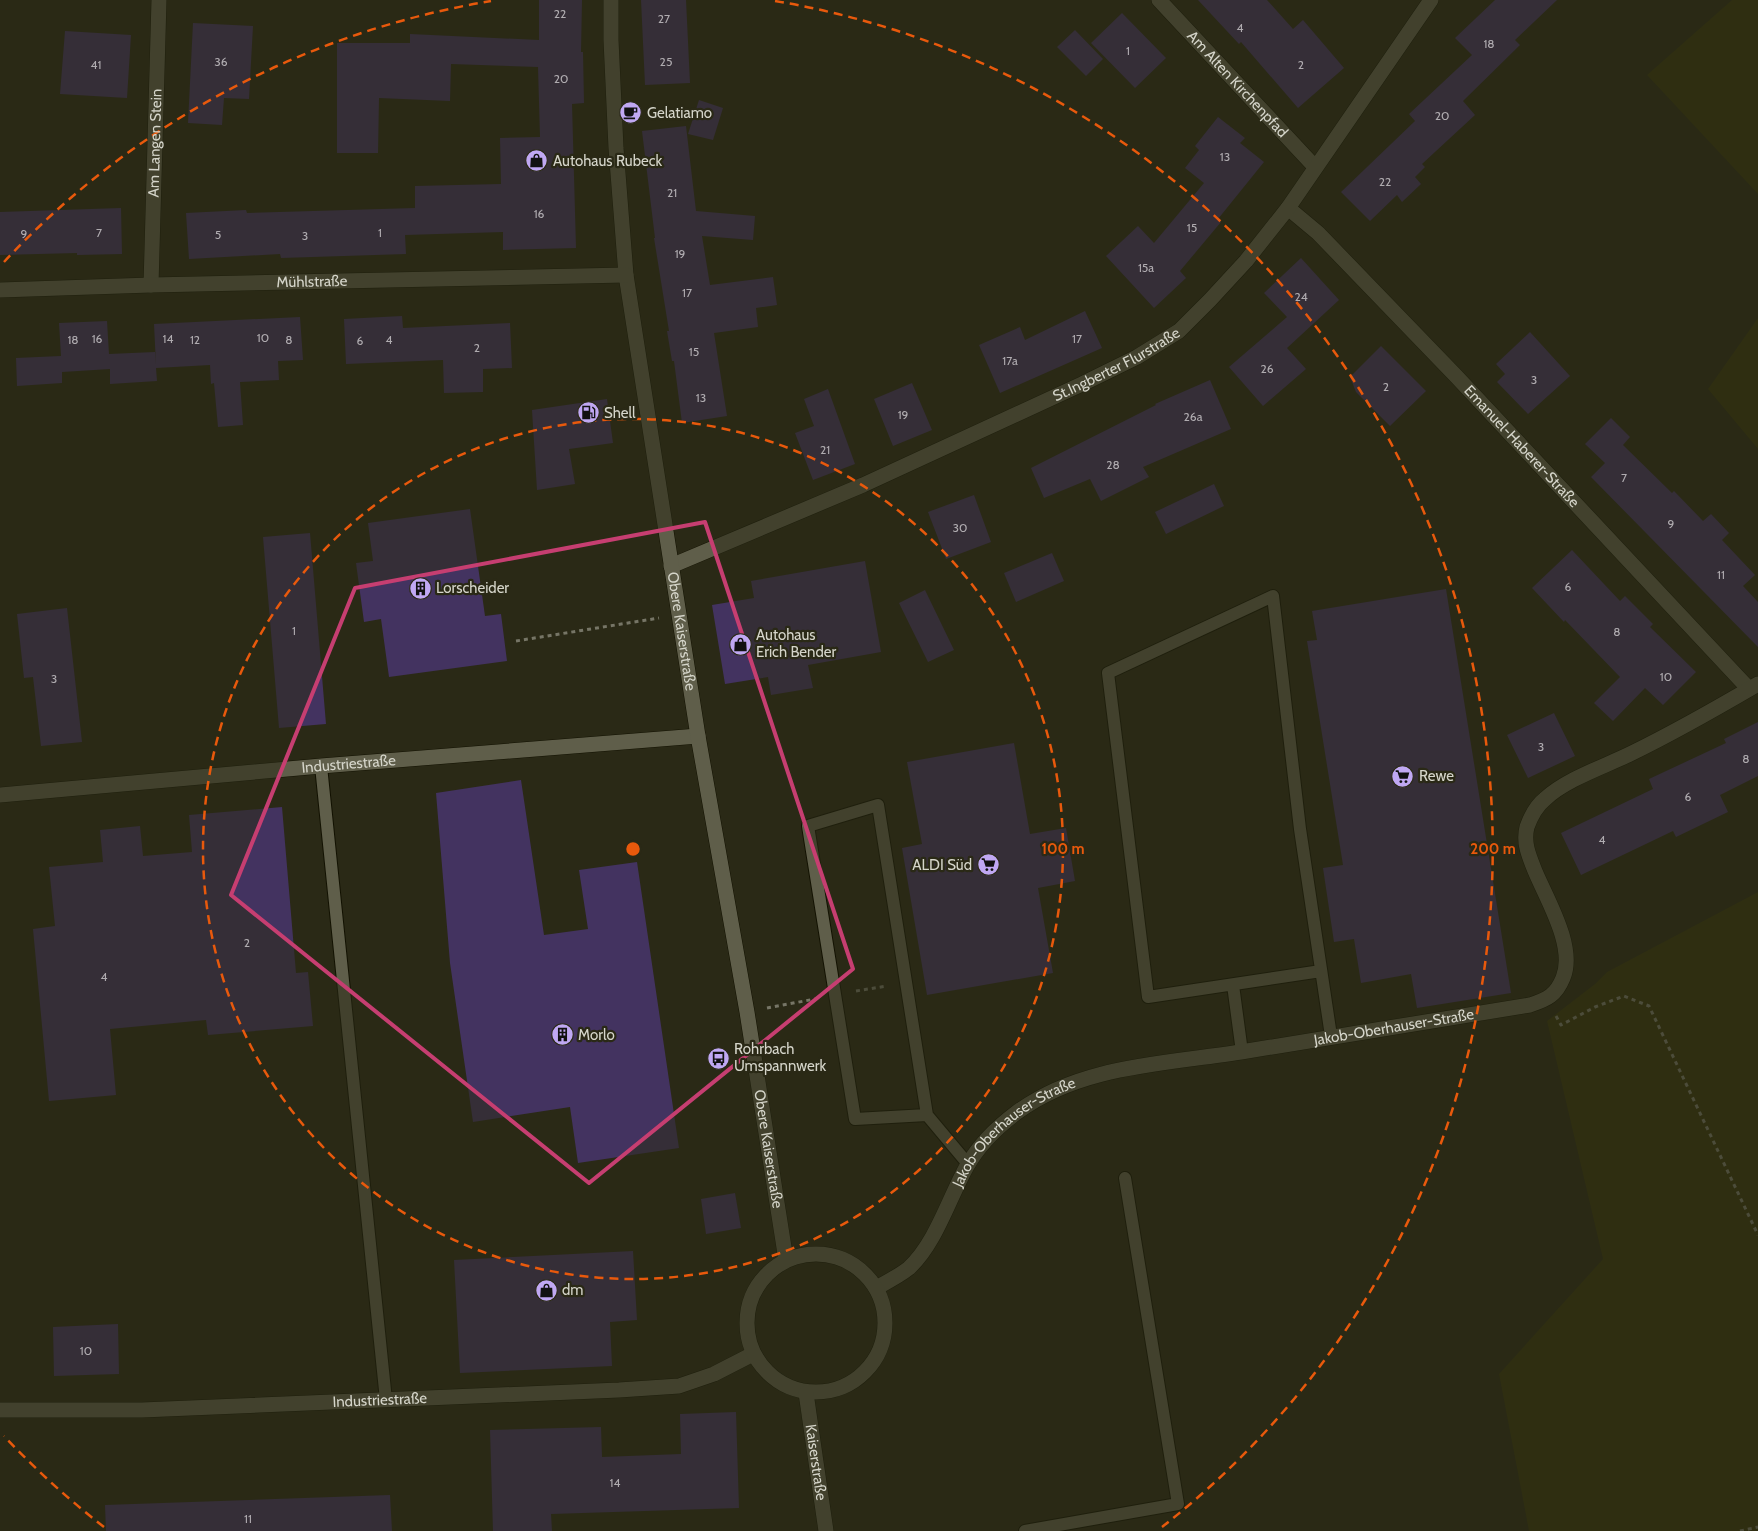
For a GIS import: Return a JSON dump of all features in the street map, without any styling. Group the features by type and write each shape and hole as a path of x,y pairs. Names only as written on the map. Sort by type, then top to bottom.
{"street":[{"name":"Am Langen Stein","path":"151,285 159,0"},
{"name":"Obere Kaiserstraße","path":"611,0 616,148 626,275 698,736 747,1012 786,1260"},
{"name":"Am Alten Kirchenpfad","path":"1159,0 1316,167"},
{"name":"St.Ingberter Flurstraße","path":"671,566 864,485 1137,357 1179,331 1246,261 1288,208 1431,0"},
{"name":"Emanuel-Haberer-Straße","path":"1288,208 1318,233 1614,544 1754,687"},
{"name":"Mühlstraße","path":"0,290 626,275"},
{"path":"1547,1000 1558,988 1566,970 1566,948 1527,851 1525,838 1535,809 1545,798 1562,786 1634,752 1754,687"},
{"name":"Industriestraße","path":"0,795 321,766 698,736"},
{"name":"Jakob-Oberhauser-Straße","path":"876,1288 908,1268 923,1251 968,1164 992,1131 1018,1111 1049,1094 1083,1079 1117,1070 1242,1052 1530,1005 1547,1000"},
{"path":"806,1254 826,1254 846,1260 863,1272 876,1288 884,1308 885,1323 880,1352 867,1371 850,1385 828,1392 806,1393 787,1387 770,1376 753,1354 746,1324 749,1304 757,1286 770,1271 786,1260 806,1254"},
{"name":"Industriestraße","path":"0,1410 142,1410 679,1386 714,1374 753,1354"},
{"name":"Kaiserstraße","path":"806,1393 826,1531"}],"lane":[{"path":"1321,972 1148,997 1108,673 1273,596 1300,829 1331,1036"},
{"path":"321,766 386,1400"},
{"path":"927,1115 855,1120 808,826 878,805 927,1115 968,1164"},
{"path":"1233,984 1242,1052"},
{"path":"1024,1531 1178,1504 1125,1178"}],"path":[{"path":"516,641 634,623"},
{"path":"1547,1000 1561,1025 1595,1007 1624,996 1649,1006 1758,1235"},
{"path":"1740,1531 1758,1527"}],"highlighted area":[{"path":"705,522 853,969 589,1183 231,895 355,588"}],"shaded area":[{"path":"1732,0 1758,0 1758,194 1647,75"},
{"path":"1758,318 1758,449 1708,389"},
{"path":"1758,892 1758,1531 1529,1531 1499,1374 1603,1259 1547,1021 1595,984 1607,972"}],"building":[{"path":"539,0 582,0 581,52 583,52 584,103 572,104 576,248 503,250 503,232 405,235 406,254 281,258 280,254 189,259 186,213 246,210 247,213 415,208 415,186 501,184 500,138 540,137 538,67 451,64 450,101 379,98 378,153 337,153 337,43 410,43 410,34 539,40"},
{"path":"641,0 686,0 690,83 645,85"},
{"path":"1198,0 1267,0 1293,29 1303,20 1344,68 1298,108 1241,42 1239,44"},
{"path":"1495,0 1557,0 1515,40 1520,45 1463,101 1475,115 1422,164 1425,167 1415,177 1421,184 1402,202 1397,195 1370,221 1341,192 1415,121 1409,114 1472,55 1455,38"},
{"path":"1122,13 1166,58 1135,88 1091,43"},
{"path":"193,23 253,26 249,99 224,98 222,125 188,123"},
{"path":"1075,30 1103,59 1086,76 1057,47"},
{"path":"65,31 131,35 127,98 60,94"},
{"path":"699,100 723,108 713,140 688,134"},
{"path":"1218,117 1245,138 1240,143 1264,162 1218,219 1221,222 1180,271 1186,278 1154,308 1106,256 1138,226 1154,243 1204,183 1185,168 1199,150 1195,146"},
{"path":"686,126 696,211 755,216 753,240 702,236 710,285 773,277 777,305 756,308 758,327 714,333 727,416 682,423 654,238 642,131"},
{"path":"121,208 122,254 0,255 0,212"},
{"path":"1301,258 1339,300 1287,348 1306,369 1263,406 1229,367 1287,317 1264,293"},
{"path":"1085,311 1102,348 1000,393 979,345 1020,327 1025,340"},
{"path":"402,316 403,328 510,323 512,368 483,369 483,392 444,393 443,360 346,364 344,319"},
{"path":"300,317 303,360 278,361 279,380 240,382 243,425 218,427 214,383 211,384 210,365 156,368 157,381 110,384 110,369 62,372 62,383 17,386 16,358 61,356 59,323 107,321 109,354 155,352 156,365 154,324"},
{"path":"1530,332 1570,376 1528,414 1497,382 1505,374 1496,364"},
{"path":"1381,346 1426,391 1390,426 1356,392 1350,377"},
{"path":"1210,380 1231,429 1143,467 1149,477 1101,501 1090,479 1044,498 1031,468 1155,404"},
{"path":"912,383 932,430 893,446 874,399"},
{"path":"828,389 855,464 813,480 795,433 814,426 804,399"},
{"path":"607,399 613,443 569,449 575,484 537,490 532,410"},
{"path":"1611,418 1630,437 1623,445 1672,493 1674,491 1703,521 1711,514 1729,533 1722,540 1755,575 1743,586 1758,602 1758,647 1591,477 1605,463 1585,444"},
{"path":"1214,484 1224,506 1166,534 1155,512"},
{"path":"974,495 991,542 946,559 928,512"},
{"name":"Lorscheider","path":"470,509 485,616 501,614 507,661 389,677 381,619 364,622 356,563 373,561 368,523"},
{"path":"310,533 326,724 279,728 263,537"},
{"path":"1572,550 1620,601 1625,596 1653,624 1650,627 1696,672 1663,705 1645,688 1613,721 1594,703 1620,677 1532,588"},
{"path":"1052,553 1064,581 1016,602 1004,573"},
{"path":"865,561 881,652 808,665 813,688 771,695 768,677 725,684 712,605 754,598 751,581"},
{"name":"Rewe","path":"1446,589 1511,993 1417,1008 1411,974 1361,983 1354,939 1334,942 1323,868 1343,865 1307,641 1317,640 1312,611"},
{"path":"925,590 954,650 928,662 899,603"},
{"path":"67,608 82,742 41,746 33,677 24,678 17,614"},
{"path":"1554,713 1575,756 1528,778 1507,735"},
{"path":"1758,722 1758,776 1720,795 1728,812 1676,837 1673,831 1581,875 1561,833 1653,789 1649,779 1726,743 1724,739"},
{"name":"ALDI Süd","path":"1014,743 1030,834 1066,828 1075,881 1038,888 1053,973 927,995 902,848 922,844 907,762"},
{"name":"Morlo","path":"521,780 544,935 588,929 579,870 637,862 679,1148 578,1163 570,1107 473,1122 450,963 436,793"},
{"path":"282,807 296,973 308,972 313,1026 208,1035 206,1020 110,1029 116,1095 49,1101 33,929 55,926 49,867 103,862 100,830 140,826 143,856 192,852 189,815"},
{"path":"735,1193 741,1228 706,1234 701,1199"},
{"name":"dm","path":"633,1251 637,1320 610,1322 612,1366 460,1373 454,1260"},
{"path":"118,1324 119,1374 54,1376 53,1327"},
{"path":"736,1412 739,1508 551,1514 552,1531 493,1531 490,1430 601,1427 602,1457 681,1454 680,1414"},
{"path":"390,1495 392,1531 106,1531 105,1505"}],"place":[{"name":"Gelatiamo","path":"631,113"},
{"name":"Autohaus Rubeck","path":"537,161"},
{"name":"Shell","path":"588,413"},
{"name":"Lorscheider","path":"420,588"},
{"name":"Autohaus Erich Bender","path":"740,644"},
{"name":"Rewe","path":"1403,776"},
{"name":"ALDI Süd","path":"988,865"},
{"name":"Morlo","path":"562,1035"},
{"name":"Rohrbach Umspannwerk","path":"718,1058"},
{"name":"dm","path":"546,1290"}]}
